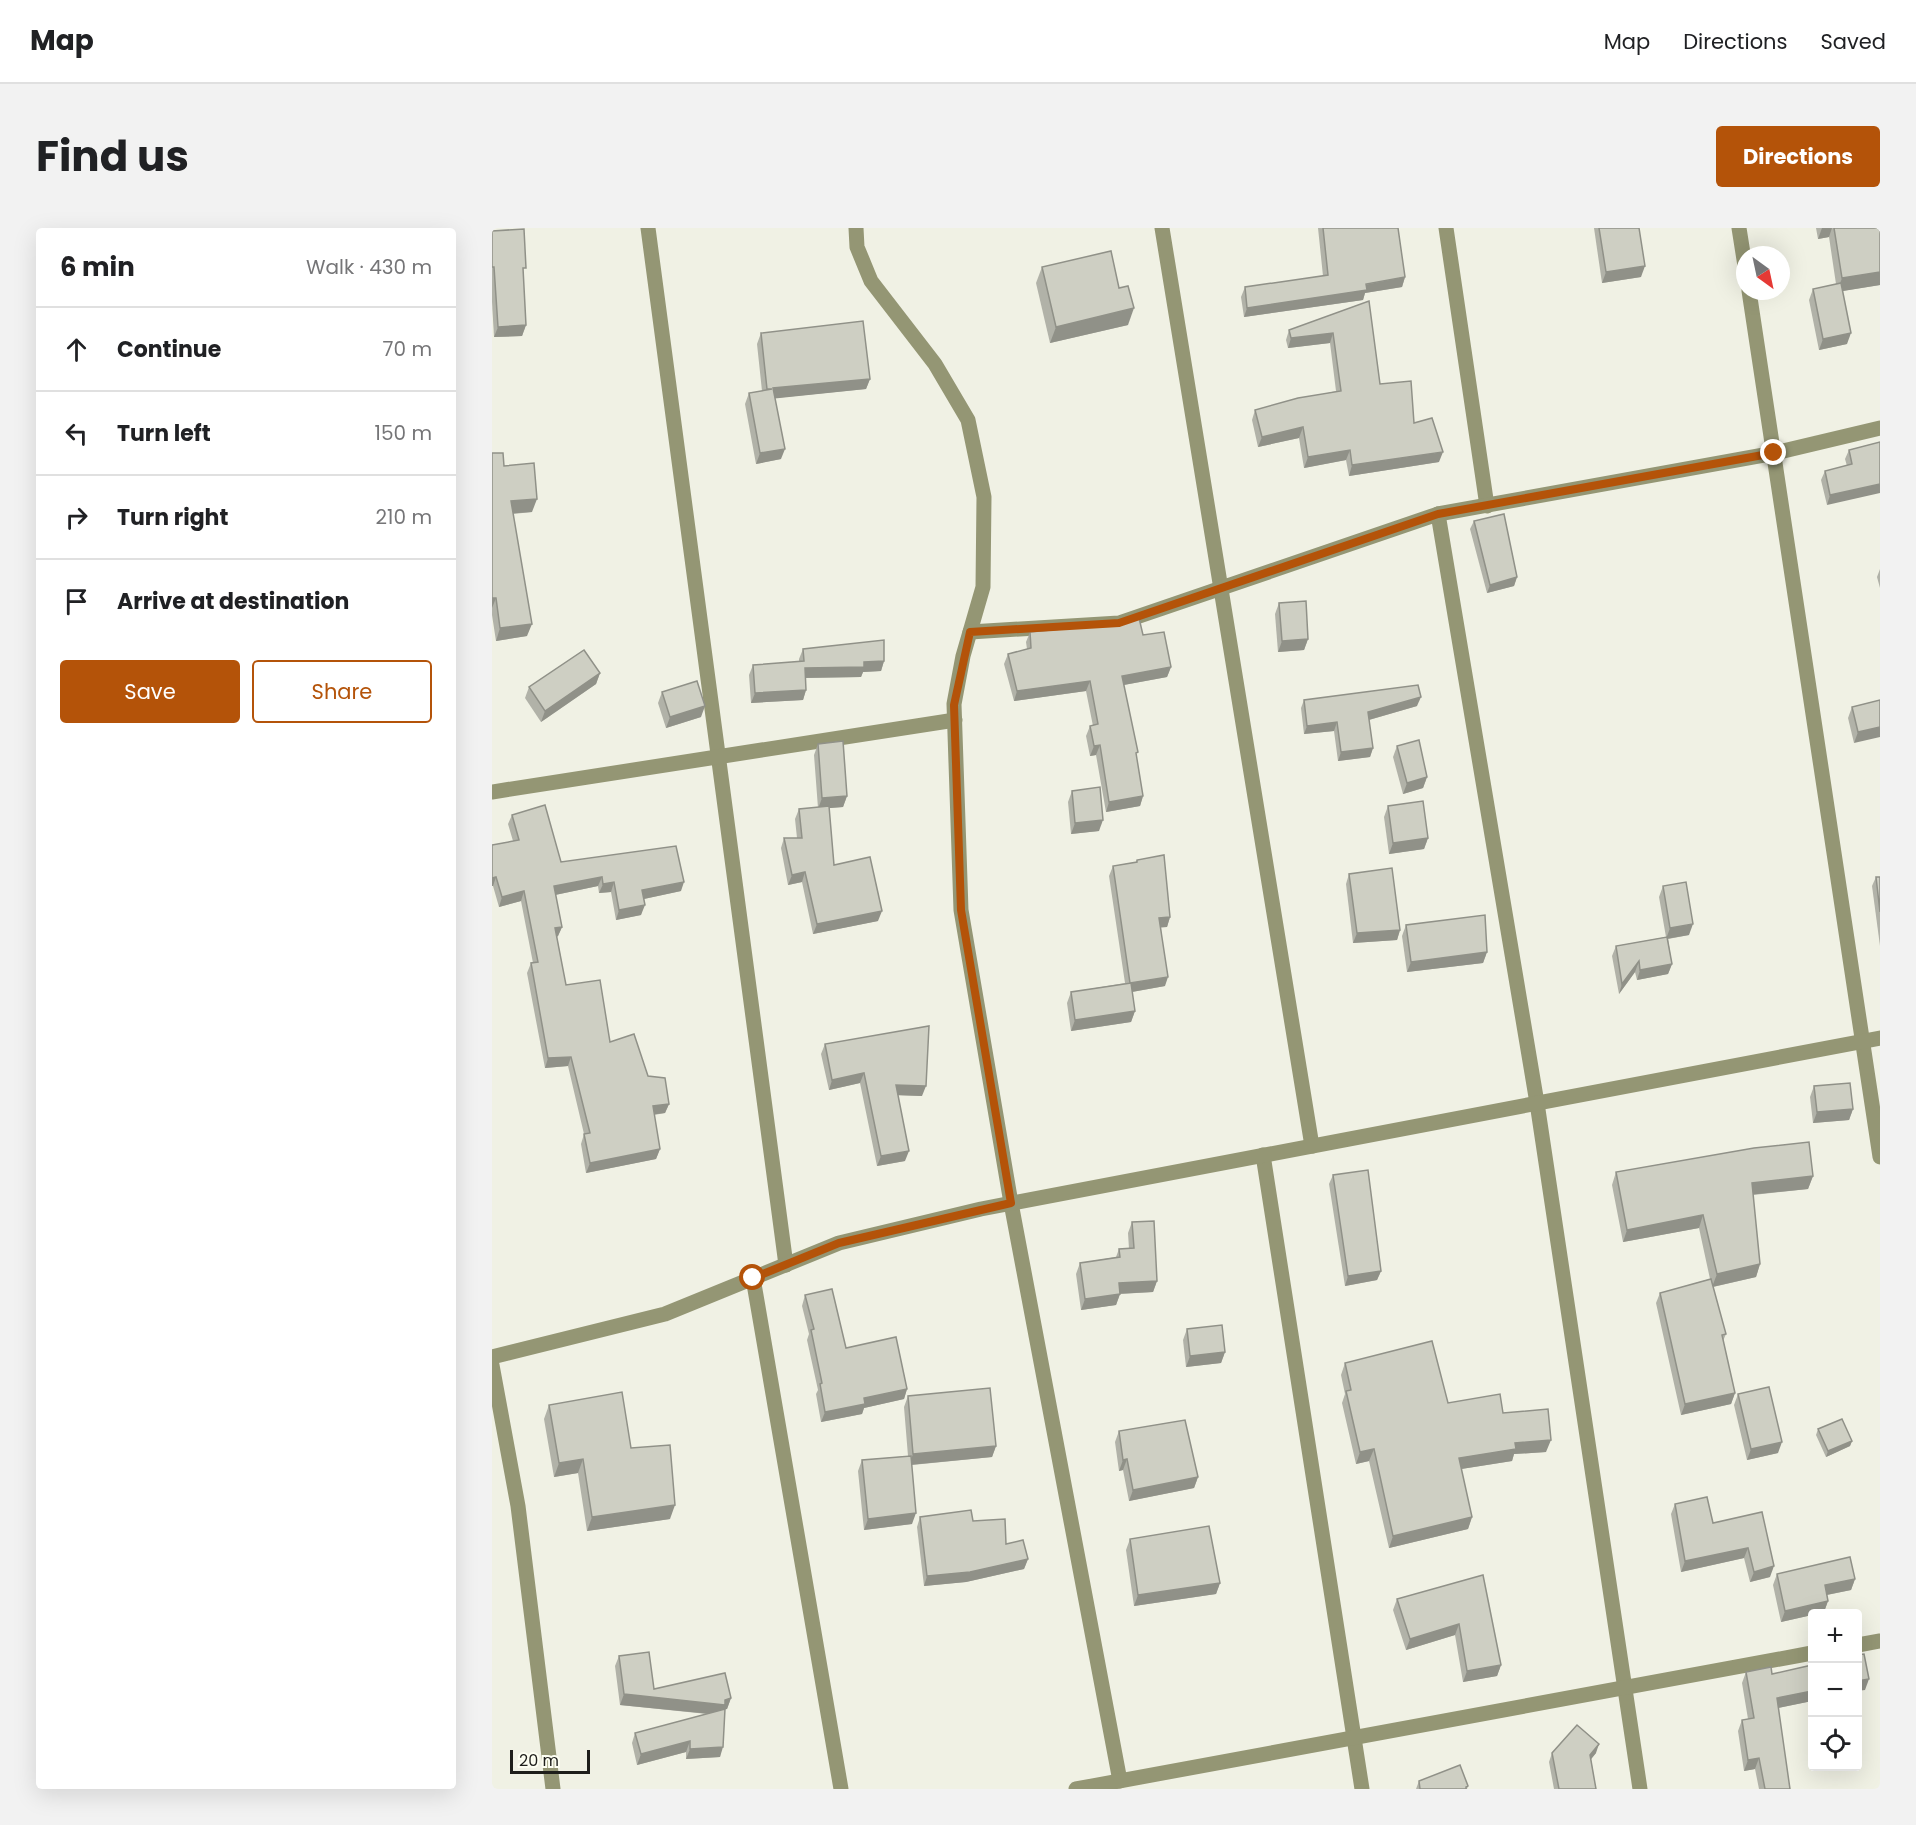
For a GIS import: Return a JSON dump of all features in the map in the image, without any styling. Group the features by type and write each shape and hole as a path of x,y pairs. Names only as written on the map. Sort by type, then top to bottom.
{"street":[{"path":"648,228 786,1265"},
{"path":"856,228 857,247 871,282 935,364 968,420 984,497 983,587 970,632 954,705 961,910 1011,1203 1120,1781"},
{"path":"1162,228 1312,1146"},
{"path":"1446,228 1487,506"},
{"path":"1739,228 1742,246"},
{"path":"1750,300 1880,1156"},
{"path":"970,632 1119,623 1438,514 1774,453 1880,428"},
{"path":"1438,514 1537,1103 1640,1789"},
{"path":"492,792 955,720"},
{"path":"492,1357 665,1314 839,1243 1011,1203 1880,1038"},
{"path":"1263,1155 1362,1789"},
{"path":"753,1278 841,1789"},
{"path":"492,1365 518,1506 553,1789"},
{"path":"1862,1644 1880,1641"},
{"path":"1076,1789 1808,1654"}],"building":[{"path":"1323,228 1398,228 1405,277 1366,284 1367,290 1247,308 1245,287 1328,275"},
{"path":"1599,228 1639,228 1645,266 1606,272"},
{"path":"1834,228 1880,228 1880,272 1842,278"},
{"path":"524,229 526,268 523,268 526,325 498,327 494,267 492,267 492,231"},
{"path":"1111,251 1119,288 1128,286 1134,308 1056,327 1042,267"},
{"path":"1841,283 1851,333 1823,339 1813,289"},
{"path":"1369,301 1380,384 1411,381 1414,423 1432,418 1443,452 1352,465 1350,450 1308,457 1303,427 1262,437 1255,410 1298,398 1341,391 1333,333 1291,338 1289,330"},
{"path":"863,321 870,379 773,388 785,449 760,453 749,393 772,389 767,389 761,333"},
{"path":"1880,442 1880,484 1830,495 1825,471 1852,464 1849,450"},
{"path":"492,453 503,453 504,466 534,463 537,499 511,501 532,624 500,628 496,598 492,598"},
{"path":"1504,514 1517,577 1490,585 1474,521"},
{"path":"1306,601 1308,639 1282,641 1279,603"},
{"path":"1139,618 1143,635 1164,632 1171,667 1122,676 1138,752 1136,753 1143,796 1109,802 1100,745 1094,746 1090,726 1098,724 1090,681 1017,691 1008,654 1031,648 1030,632 1124,623"},
{"path":"884,640 884,661 864,662 864,667 805,668 806,690 755,693 753,665 804,661 803,649"},
{"path":"584,650 600,673 545,711 529,687"},
{"path":"697,681 705,706 670,717 662,692"},
{"path":"1418,685 1421,697 1368,712 1373,748 1341,752 1337,722 1307,726 1304,700"},
{"path":"1880,700 1880,727 1858,732 1852,707"},
{"path":"1419,740 1427,777 1407,783 1397,746"},
{"path":"843,741 847,796 822,798 818,744"},
{"path":"1100,787 1103,820 1075,823 1072,791"},
{"path":"1423,801 1428,838 1393,843 1388,806"},
{"path":"545,805 561,862 676,846 684,882 642,890 645,905 619,910 614,882 603,884 602,877 554,886 562,927 555,928 566,985 600,980 610,1042 634,1034 648,1076 665,1078 669,1104 653,1106 660,1149 590,1163 584,1134 590,1133 571,1057 548,1058 531,963 538,962 524,891 502,897 496,877 492,878 492,845 519,840 512,815"},
{"path":"829,806 834,865 870,857 882,911 817,924 805,872 792,875 784,838 802,838 799,809"},
{"path":"1164,855 1170,917 1159,918 1168,977 1130,983 1113,866"},
{"path":"1392,868 1400,930 1357,933 1349,874"},
{"path":"1876,877 1880,877 1880,912"},
{"path":"1686,882 1693,924 1670,928 1663,886"},
{"path":"1485,915 1487,952 1411,962 1406,925"},
{"path":"1667,937 1672,964 1640,970 1639,961 1622,984 1616,946"},
{"path":"1131,983 1135,1011 1075,1020 1071,992"},
{"path":"929,1026 926,1086 896,1085 909,1151 881,1156 864,1073 832,1080 825,1044"},
{"path":"1850,1083 1853,1109 1817,1112 1814,1086"},
{"path":"1809,1142 1813,1176 1752,1183 1760,1264 1717,1274 1703,1215 1627,1230 1616,1172 1754,1148"},
{"path":"1368,1170 1381,1271 1348,1276 1333,1175"},
{"path":"1154,1221 1157,1281 1119,1283 1120,1294 1085,1299 1080,1263 1120,1257 1119,1249 1134,1248 1132,1222"},
{"path":"1711,1279 1726,1334 1722,1335 1735,1393 1685,1404 1660,1293"},
{"path":"832,1289 846,1348 896,1337 907,1389 864,1398 865,1404 825,1412 820,1384 822,1383 811,1330 814,1329 805,1295"},
{"path":"1222,1325 1225,1352 1190,1356 1187,1329"},
{"path":"1432,1341 1448,1403 1500,1394 1503,1413 1548,1409 1551,1440 1515,1443 1516,1449 1459,1458 1472,1517 1393,1536 1374,1449 1360,1452 1346,1391 1351,1390 1345,1363"},
{"path":"1769,1387 1782,1442 1751,1449 1738,1394"},
{"path":"990,1388 996,1446 913,1454 908,1396"},
{"path":"622,1392 631,1448 670,1445 675,1505 592,1517 583,1459 559,1463 549,1405"},
{"path":"1842,1419 1852,1441 1828,1451 1818,1429"},
{"path":"1185,1420 1198,1477 1133,1490 1127,1459 1123,1460 1119,1431"},
{"path":"911,1456 916,1513 868,1519 862,1460"},
{"path":"1707,1497 1713,1523 1762,1512 1774,1566 1754,1572 1748,1548 1685,1561 1675,1504"},
{"path":"971,1510 973,1521 1005,1519 1006,1544 1023,1540 1028,1559 970,1572 927,1576 920,1517"},
{"path":"1209,1526 1220,1583 1138,1595 1130,1539"},
{"path":"1850,1557 1855,1579 1825,1585 1828,1601 1785,1611 1777,1574"},
{"path":"1483,1575 1501,1665 1467,1671 1459,1624 1410,1639 1397,1599"},
{"path":"649,1652 654,1689 725,1673 731,1698 725,1700 725,1705 624,1694 619,1656"},
{"path":"1862,1654 1864,1654 1869,1679 1862,1680 1862,1663"},
{"path":"1808,1666 1808,1692 1777,1698 1790,1789 1765,1789 1759,1758 1748,1760 1742,1720 1754,1718 1746,1672 1771,1667 1772,1674"},
{"path":"725,1709 723,1747 690,1749 690,1741 641,1754 635,1733"},
{"path":"1577,1725 1599,1744 1590,1755 1596,1789 1559,1789 1552,1753"},
{"path":"1460,1765 1468,1786 1466,1789 1420,1789 1419,1781"}],"route":[{"path":"753,1278 839,1243 1011,1203 961,910 954,705 970,632 1119,623 1438,514 1774,453"}]}
